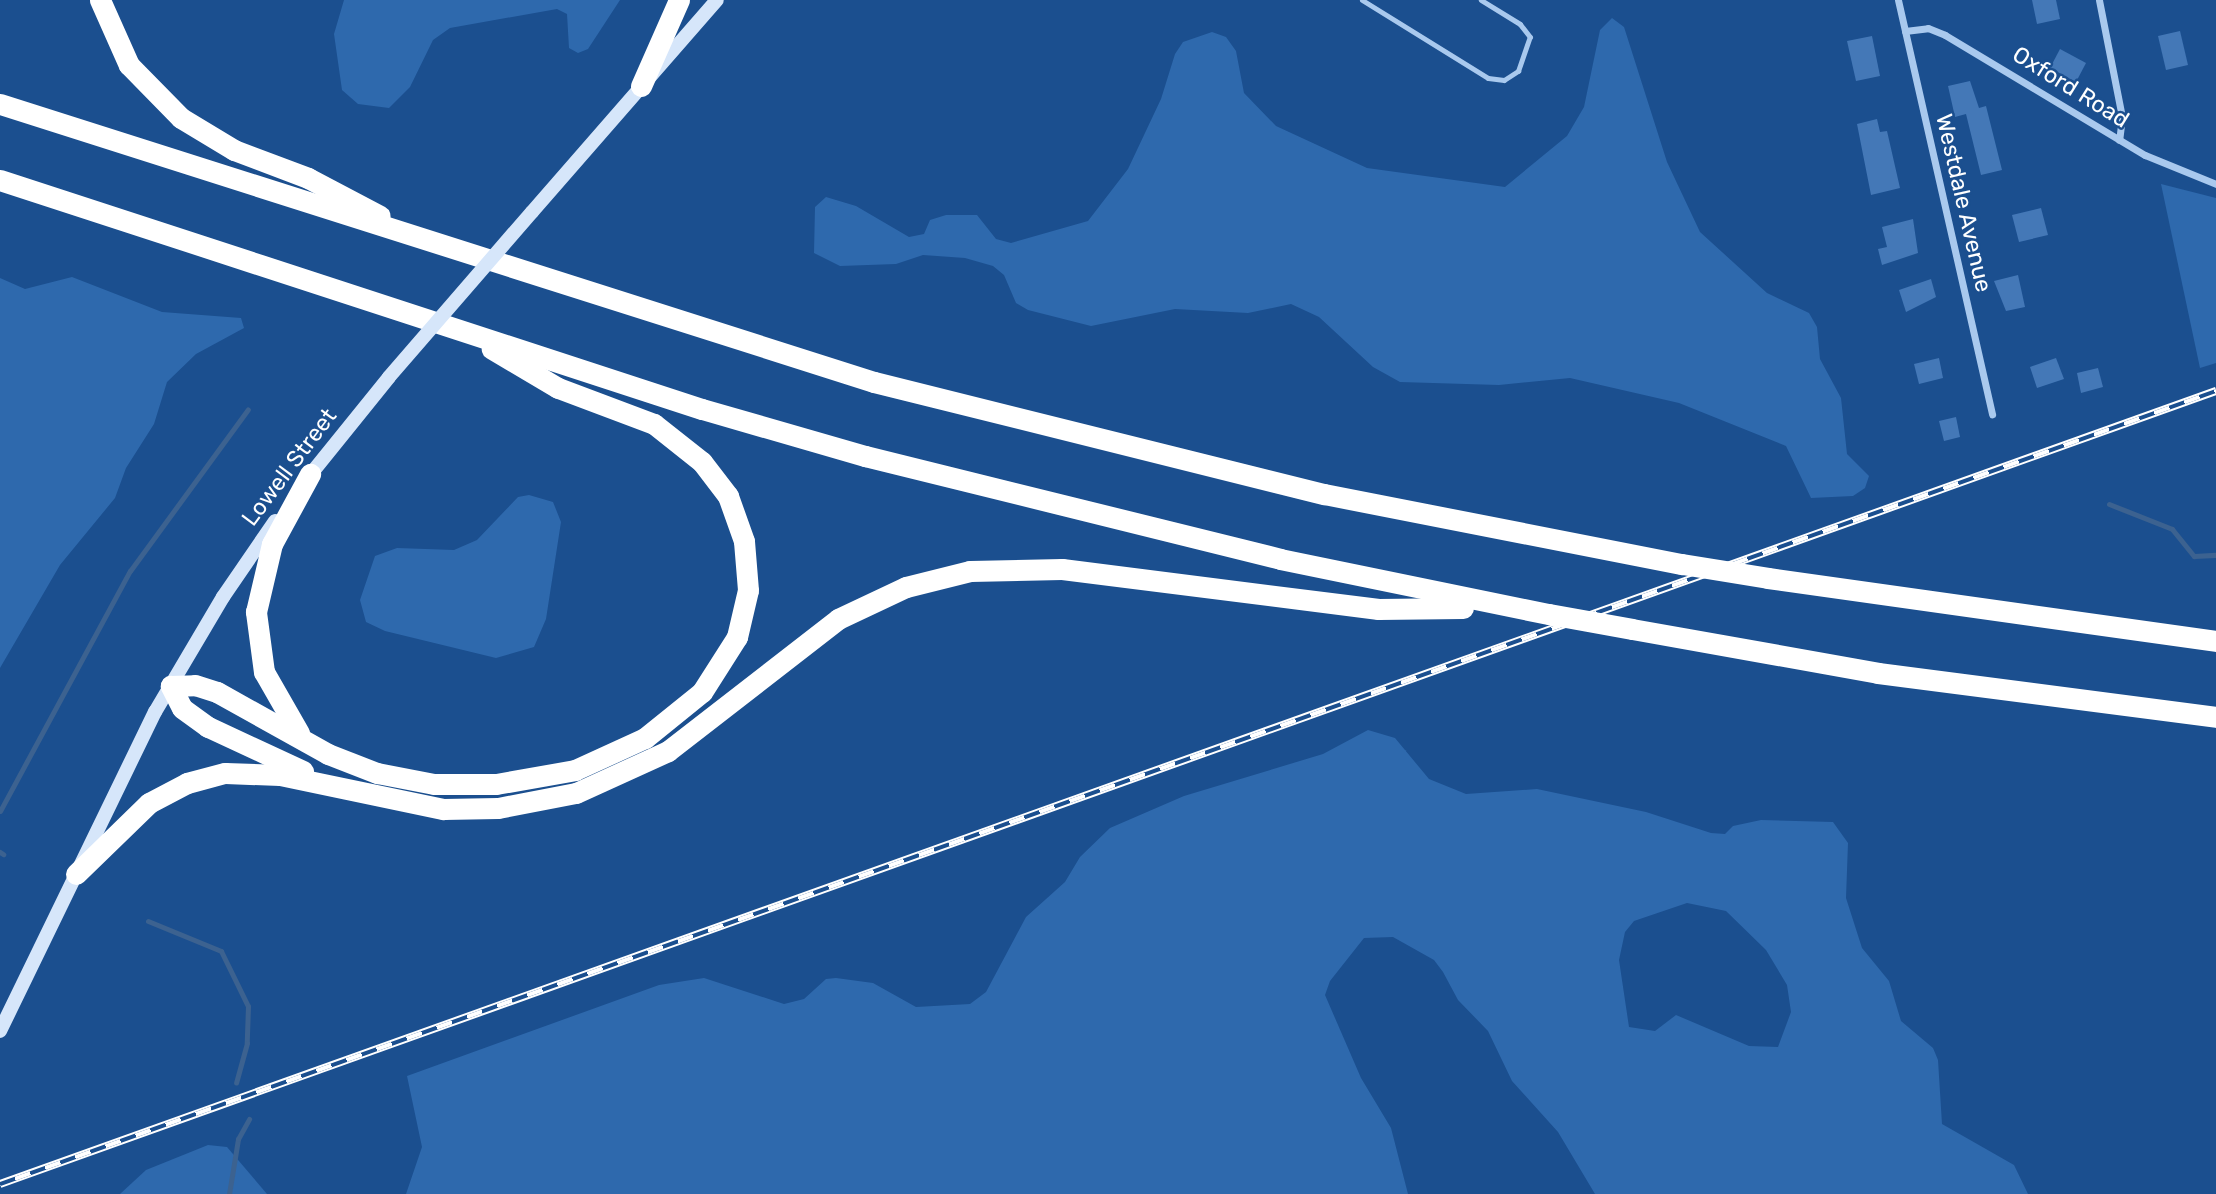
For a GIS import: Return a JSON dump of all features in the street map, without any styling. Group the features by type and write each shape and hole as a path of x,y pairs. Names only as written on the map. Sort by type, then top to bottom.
{"highway":[{"path":"100,0 129,65 181,118 234,150 308,178 435,244"},
{"path":"641,86 679,0"},
{"path":"0,104 708,333 1088,438 1403,511 1682,564 2216,641"},
{"path":"0,180 865,456 1280,559 1507,607 1878,673 2216,717"},
{"path":"344,789 208,727 182,708 171,686 195,685 217,692 313,746 377,773 434,784 496,784 575,770 645,738 680,714 711,680 737,637 748,590 744,541 727,496 702,462 654,425 558,388 454,327"},
{"path":"310,474 272,544 258,593 255,631 264,672 279,706 313,746"},
{"path":"76,874 142,808 205,777 266,773 413,806 462,809 576,793 668,751 838,619 906,587 970,572 1062,569 1378,609 1507,607"}],"main road":[{"name":"Lowell Street","path":"0,1031 171,686 223,597 310,474 388,377 717,0"}],"street":[{"name":"Westdale Avenue","path":"1898,0 1992,414"},
{"path":"2099,0 2122,117 2119,140"},
{"name":"Oxford Road","path":"1905,30 1928,28 1955,40 2119,140 2172,169 2216,184"}],"lane":[{"path":"1362,0 1488,78 1504,80 1518,71 1530,37 1524,26 1481,0"}],"shaded area":[{"path":"344,0 620,0 588,49 578,53 569,48 567,14 557,9 450,28 433,40 410,87 389,108 358,104 342,90 334,34"},
{"path":"1612,18 1624,27 1667,162 1700,232 1767,293 1809,313 1817,327 1820,359 1841,398 1847,454 1869,476 1865,488 1853,496 1811,498 1786,446 1679,403 1570,378 1499,385 1400,382 1373,367 1319,317 1291,304 1248,313 1175,309 1091,326 1028,310 1016,303 1004,275 993,266 965,258 923,255 896,264 840,266 814,253 815,207 826,197 856,206 909,237 924,234 930,220 946,215 977,215 996,239 1011,243 1088,221 1128,169 1161,99 1175,54 1183,42 1212,32 1226,37 1236,51 1244,93 1276,126 1367,168 1505,187 1567,136 1584,107 1600,30"},
{"path":"2161,184 2216,198 2216,363 2200,368"},
{"path":"72,277 162,312 241,318 244,328 196,354 167,382 154,424 126,468 115,498 60,565 0,668 0,278 25,289"},
{"path":"529,495 553,502 561,522 546,619 534,647 496,658 385,631 366,622 360,600 375,556 397,548 454,550 477,540 518,497"},
{"path":"1368,730 1395,738 1429,779 1466,794 1537,789 1646,812 1711,833 1725,834 1733,826 1761,820 1833,822 1848,843 1846,898 1862,948 1889,981 1901,1021 1933,1048 1938,1060 1942,1124 2014,1165 2028,1194 1595,1194 1558,1132 1512,1081 1488,1031 1458,1000 1434,960 1393,937 1364,938 1330,981 1325,995 1361,1078 1391,1128 1408,1194 406,1194 422,1147 407,1076 659,985 704,978 784,1004 804,999 826,979 836,978 873,983 916,1007 970,1004 986,992 1026,917 1065,882 1080,857 1110,828 1184,796 1323,754","holes":["1687,903 1726,911 1766,950 1787,985 1791,1012 1778,1047 1749,1046 1676,1015 1655,1031 1629,1027 1619,960 1625,932 1634,921"]},
{"path":"208,1145 227,1147 267,1194 120,1194 146,1170"}],"building":[{"path":"2032,0 2056,0 2060,19 2037,24"},
{"path":"2180,31 2188,65 2166,70 2158,36"},
{"path":"1872,36 1880,76 1856,81 1847,41"},
{"path":"2060,49 2086,63 2076,82 2050,68"},
{"path":"1970,81 1979,108 1986,106 2002,170 1981,175 1966,114 1955,117 1948,86"},
{"path":"1877,119 1880,132 1887,131 1900,188 1871,195 1857,124"},
{"path":"2041,208 2048,235 2019,242 2012,215"},
{"path":"1913,219 1918,253 1882,265 1878,249 1887,247 1882,227"},
{"path":"2018,275 2025,307 2006,311 1994,281"},
{"path":"1931,279 1936,297 1906,312 1899,290"},
{"path":"1939,358 1943,378 1919,384 1914,364"},
{"path":"2056,358 2064,379 2037,388 2030,367"},
{"path":"2098,368 2103,387 2081,393 2077,373"},
{"path":"1956,417 1960,437 1944,441 1939,421"}],"waterway":[{"path":"0,811 130,571 248,409"},
{"path":"2109,504 2172,529 2194,556 2216,555"},
{"path":"148,921 221,951 248,1006 247,1043 236,1083"},
{"path":"229,1194 238,1139 249,1119"}],"railway":[{"path":"0,1184 2216,391"}]}
